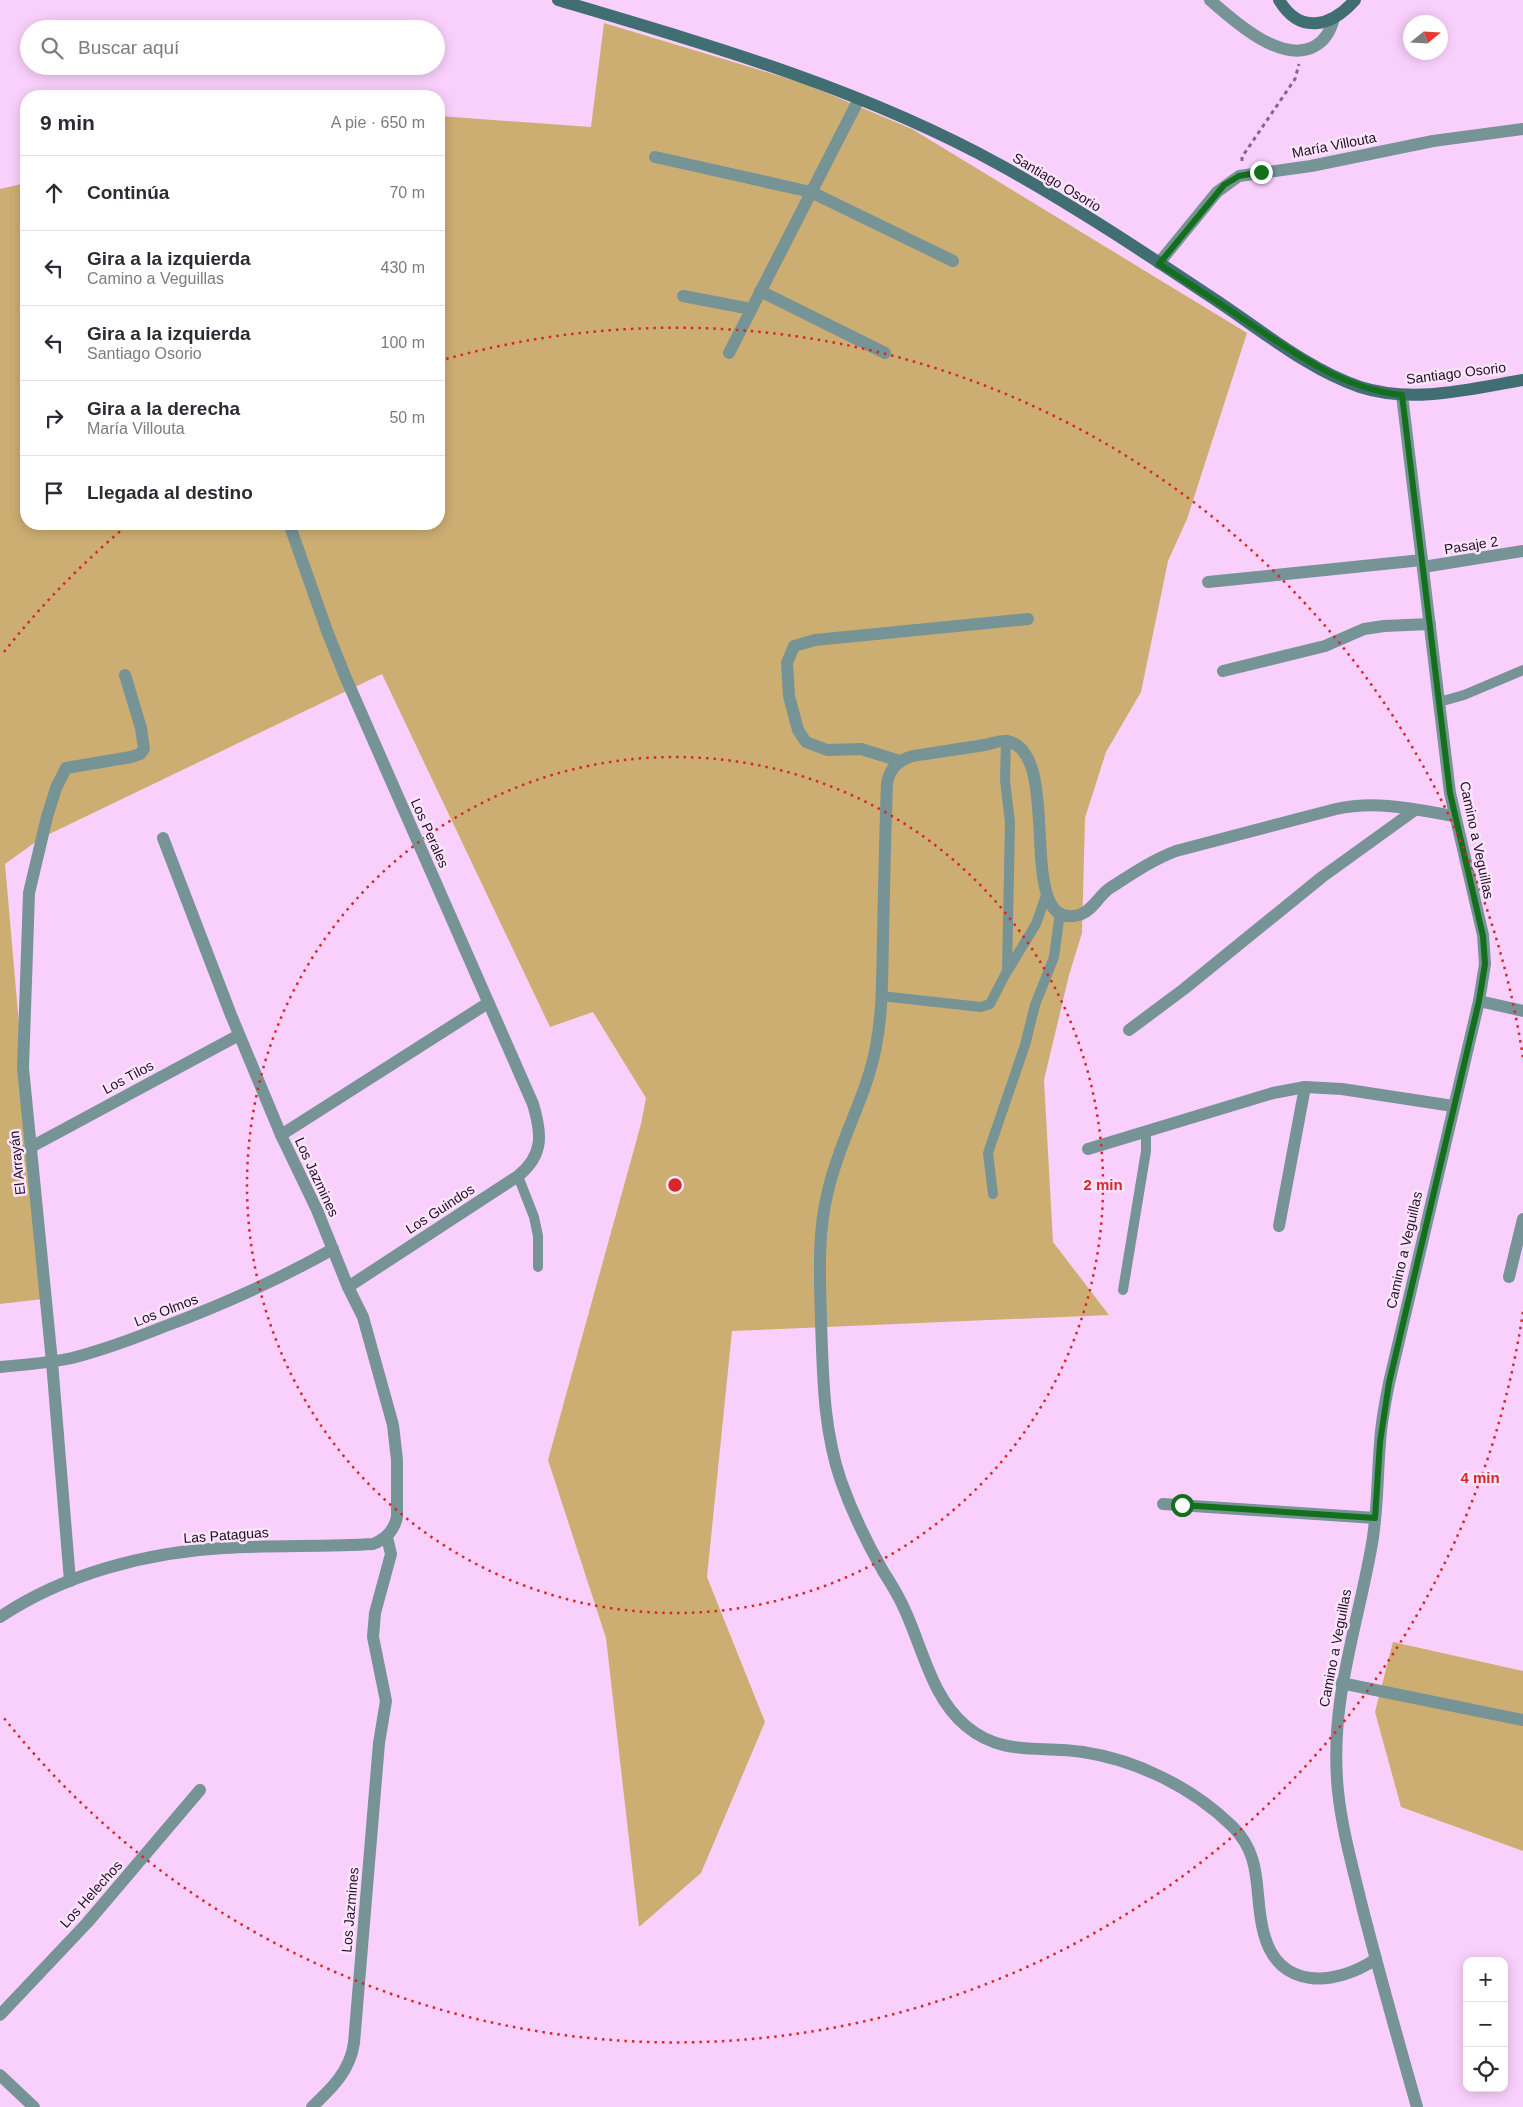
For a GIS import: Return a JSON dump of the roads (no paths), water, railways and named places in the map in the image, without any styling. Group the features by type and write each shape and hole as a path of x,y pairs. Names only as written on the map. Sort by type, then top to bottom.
{"street":[{"name":"Santiago Osorio","path":"558,0 796,74 859,99 945,137 1002,166 1159,264 1313,365 1358,386 1402,395 1438,393 1523,380"},
{"path":"1210,0 1258,37 1282,48 1295,51 1310,49 1318,45 1329,33 1334,18"},
{"path":"1219,0 1224,12"},
{"path":"1279,0 1289,14 1303,22 1319,24 1334,18 1355,0"},
{"path":"729,353 859,99"},
{"name":"María Villouta","path":"1159,264 1217,192 1239,176 1311,166 1433,141 1523,129"},
{"path":"655,157 811,192 953,261"},
{"path":"760,291 885,353"},
{"path":"683,296 751,310"},
{"name":"Camino a Veguillas","path":"1402,395 1454,816 1483,936 1485,964 1479,1001 1389,1383 1380,1442 1371,1548 1341,1683 1336,1736 1338,1791 1348,1849 1417,2107"},
{"name":"Los Perales","path":"291,530 345,676 533,1104 540,1129 538,1147"},
{"name":"Pasaje 2","path":"1208,582 1423,564 1523,552"},
{"path":"900,761 861,749 827,750 806,742 798,730 789,696 787,663 794,646 815,640 1028,619"},
{"path":"1223,671 1325,646 1364,629 1430,624"},
{"name":"El Arrayán","path":"70,1581 52,1362 23,1068 28,908 32,872 42,843 54,795 66,768 131,757 140,754 144,749 141,728 125,675"},
{"path":"1376,1959 1353,1972 1328,1979 1306,1978 1290,1972 1277,1960 1262,1930 1258,1880 1252,1856 1233,1826 1212,1809 1170,1782 1148,1771 1107,1757 1068,1750 1019,1749 994,1743 967,1727 955,1716 941,1696 911,1622 852,1508 832,1452 824,1405 819,1256 821,1227 830,1181 866,1087 880,1022 887,784 890,771 900,761 913,756 1006,741 1022,750 1027,756 1033,771 1040,825 1040,857 1047,893 1051,904 1060,912 1073,916 1081,915 1087,911 1110,888 1141,867 1176,851 1347,806 1378,804 1454,816"},
{"path":"1129,1030 1184,989 1322,877 1415,810"},
{"name":"Los Jazmines","path":"163,838 239,1034 281,1135 317,1210 348,1287 363,1317 393,1425 397,1460 397,1517 395,1524 386,1537 391,1554 376,1613 373,1637 386,1701 379,1743 353,2054 344,2073 312,2107"},
{"path":"1479,1001 1523,1011"},
{"path":"281,1135 488,1003"},
{"name":"Los Tilos","path":"31,1147 239,1034"},
{"path":"1088,1149 1273,1093 1305,1087 1342,1089 1453,1106"},
{"path":"1279,1226 1305,1087"},
{"name":"Los Guindos","path":"348,1287 518,1176 531,1164 538,1147"},
{"path":"1509,1277 1523,1219"},
{"name":"Los Olmos","path":"0,1368 52,1362 121,1343 217,1307 333,1249"},
{"path":"1163,1504 1375,1518"},
{"name":"Las Pataguas","path":"70,1581 145,1559 191,1551 223,1548 365,1544 380,1541 386,1537"},
{"path":"0,1617 36,1595 70,1581"},
{"path":"1341,1683 1523,1720"},
{"name":"Los Helechos","path":"0,2014 87,1923 200,1790"},
{"path":"0,2075 34,2107"}],"lane":[{"path":"1439,702 1464,695 1523,670"},
{"path":"1006,741 1005,780 1010,823 1007,970"},
{"path":"881,996 980,1007 990,1004 1007,970 1036,924 1047,893"},
{"path":"993,1194 988,1153 1025,1045 1035,1005 1054,957 1060,912"},
{"path":"1123,1290 1146,1151 1146,1132"},
{"path":"518,1176 534,1217 538,1236 538,1267"}]}
